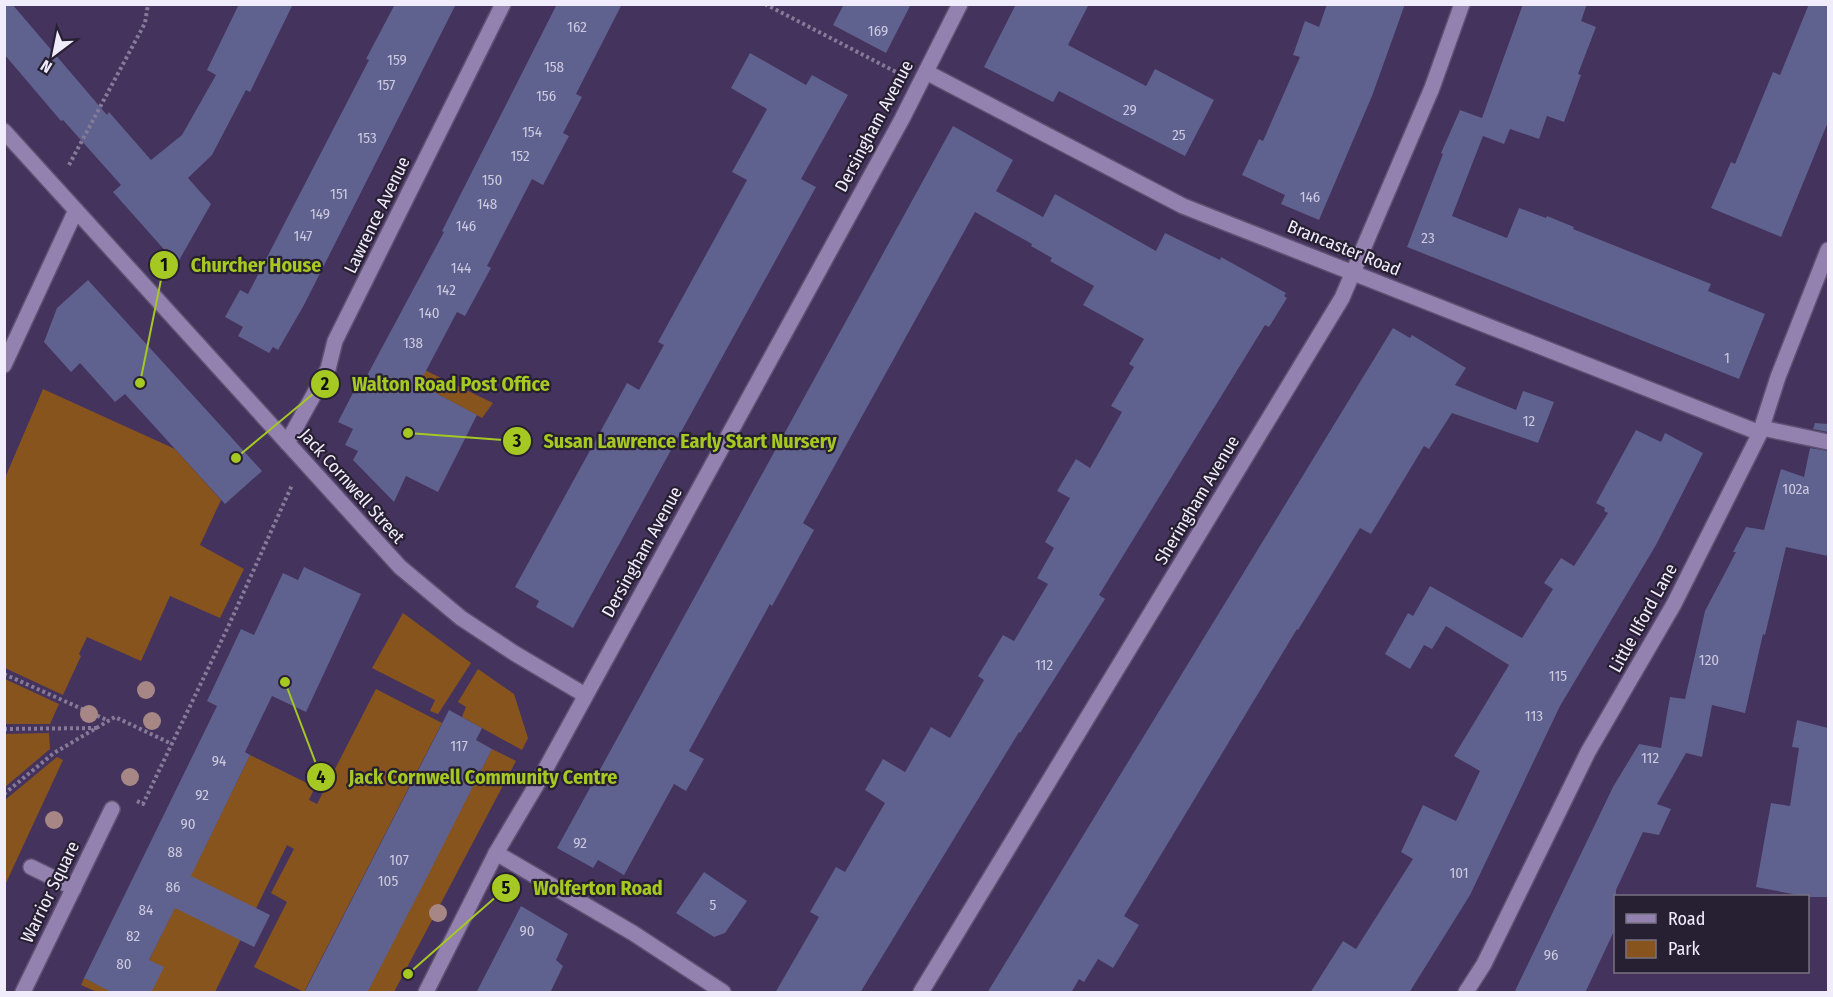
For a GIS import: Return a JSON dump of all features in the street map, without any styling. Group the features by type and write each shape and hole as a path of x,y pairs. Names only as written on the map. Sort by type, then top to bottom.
{"street":[{"name":"Lawrence Avenue","path":"287,443 328,369 335,341 503,4"},
{"name":"Dersingham Avenue","path":"426,993 495,853 540,779 902,119 960,4"},
{"name":"Sheringham Avenue","path":"921,993 1342,298 1432,88 1462,4"},
{"name":"Brancaster Road","path":"923,78 1184,206 1761,430 1828,442"},
{"name":"Jack Cornwell Street","path":"4,132 400,567 461,618 514,653 585,694"},
{"path":"4,365 76,210"},
{"name":"Little Ilford Lane","path":"1466,993 1484,964 1588,752 1674,604 1761,430 1778,377 1828,250"},
{"name":"Warrior Square","path":"23,993 112,809"},
{"path":"495,853 633,933 723,993"},
{"path":"31,867 74,888"}],"path":[{"path":"57,189 145,23 148,4"},
{"path":"765,4 923,78"},
{"path":"143,804 232,617 303,460"},
{"path":"4,674 109,721"},
{"path":"4,794 54,753 115,717 172,744"},
{"path":"4,729 98,728"}],"green space":[{"path":"381,349 493,403 482,418 376,361"},
{"path":"43,389 175,449 221,500 200,545 244,569 220,618 170,596 141,661 87,637 63,695 5,668 5,478"},
{"path":"403,613 471,663 438,714 430,711 435,700 372,668"},
{"path":"478,669 514,694 528,738 522,750 462,717 466,707 458,702"},
{"path":"5,679 59,704 50,724 5,724"},
{"path":"376,689 442,723 304,992 254,967 287,902 271,893 294,849 287,845 215,992 151,992 149,960 250,755 315,787 309,800 317,804"},
{"path":"49,733 50,749 5,787 5,734"},
{"path":"492,749 516,761 394,992 367,992"},
{"path":"57,757 63,760 5,885 5,800"},
{"path":"84,978 113,992 97,992 81,985"}],"building":[{"path":"4,4 12,4 107,115 109,112 151,160 182,135 216,75 207,70 239,4 293,4 250,92 246,90 212,155 188,178 211,204 177,264 113,192 121,185 63,120 61,121 4,54"},
{"path":"395,4 456,4 304,305 278,350 273,347 269,353 238,336 243,327 225,317 240,290 248,294 369,60 366,59"},
{"path":"557,4 622,4 576,94 582,97 563,133 569,136 543,185 532,179 487,266 491,268 465,316 457,312 419,384 477,415 438,492 406,476 394,502 353,460 358,451 345,445 353,429 338,422 359,381 363,383 444,232 442,231"},
{"path":"844,4 911,4 886,53 833,25"},
{"path":"1016,4 1089,4 1068,45 1146,86 1155,69 1214,100 1185,156 1059,91 1053,102 984,67"},
{"path":"1327,4 1405,4 1372,96 1319,220 1281,204 1285,195 1242,175 1259,139 1263,141 1300,57 1293,55 1305,21 1319,27"},
{"path":"1523,4 1587,4 1581,21 1596,27 1578,74 1581,75 1564,122 1547,116 1539,139 1510,129 1504,144 1483,136 1452,216 1507,238 1519,208 1546,218 1547,216 1574,227 1573,229 1711,284 1708,291 1765,314 1739,379 1407,247 1443,154 1441,153 1460,110 1482,118"},
{"path":"1809,4 1828,4 1828,122 1781,237 1711,208 1731,162 1735,164 1773,72 1780,75"},
{"path":"750,53 806,85 812,75 848,95 801,179 816,187 573,628 536,607 539,601 515,587 627,383 639,390 664,345 658,342 747,180 732,172 767,109 731,88"},
{"path":"953,126 1013,160 996,191 1043,217 1055,194 1156,251 1165,233 1220,260 1221,257 1286,293 1284,296 1287,298 1269,327 1265,325 1099,595 1105,599 1019,732 860,993 775,993 819,917 810,912 836,867 845,872 885,803 865,790 883,759 905,772 931,727 950,738 984,680 978,676 1003,635 1014,641 1048,584 1037,578 1054,548 1045,542 1070,498 1057,491 1076,459 1090,468 1122,412 1111,406 1134,367 1129,364 1144,339 1083,305 1094,286 1050,261 1052,258 1031,246 1032,244 975,212 803,523 814,530 772,606 770,604 689,751 704,759 686,791 674,784 624,875 598,860 593,868 557,848"},
{"path":"88,280 262,471 225,504 125,394 115,402 80,363 71,372 44,342 57,308"},
{"path":"1393,328 1410,338 1412,335 1466,368 1455,385 1516,410 1523,391 1554,402 1538,443 1452,413 1429,449 1424,446 1371,534 1360,528 1297,629 1124,916 1139,925 1113,968 1098,959 1084,982 1079,979 1071,993 987,993"},
{"path":"1815,423 1828,424 1828,432 1813,429"},
{"path":"1636,430 1661,442 1665,433 1703,453 1656,545 1560,706 1470,895 1409,993 1310,993 1343,941 1356,949 1413,859 1401,852 1423,805 1456,821 1480,771 1454,756 1509,665 1446,626 1432,649 1424,645 1410,669 1385,654 1408,613 1413,616 1430,586 1522,638 1553,589 1544,583 1561,558 1574,566 1608,513 1604,511 1605,508 1596,503"},
{"path":"1810,448 1828,451 1828,556 1786,547 1745,713 1712,705 1702,757 1686,753 1657,804 1671,809 1659,835 1643,832 1616,890 1614,931 1585,993 1514,993 1613,787 1639,744 1661,748 1670,697 1685,699 1705,611 1736,552 1733,552 1746,527 1764,530 1781,469 1804,477"},
{"path":"304,567 361,594 306,712 272,696 245,752 250,755 191,876 270,915 254,947 175,908 149,960 164,967 151,993 113,993 84,978 217,706 207,701 241,629 254,635 283,573 298,580"},
{"path":"449,710 482,728 476,740 492,749 423,885 367,993 304,993"},
{"path":"1797,720 1828,728 1828,897 1809,897 1809,895 1756,887 1771,803 1790,806 1799,748 1792,747"},
{"path":"704,872 747,901 725,933 714,937 676,913"},
{"path":"521,906 568,934 556,960 563,966 550,993 476,993"}],"place":[{"name":"Churcher House","path":"140,383"},
{"name":"Susan Lawrence Early Start Nursery","path":"408,433"},
{"name":"Walton Road Post Office","path":"236,458"},
{"name":"Jack Cornwell Community Centre","path":"285,682"},
{"name":"Wolferton Road","path":"408,974"}]}
